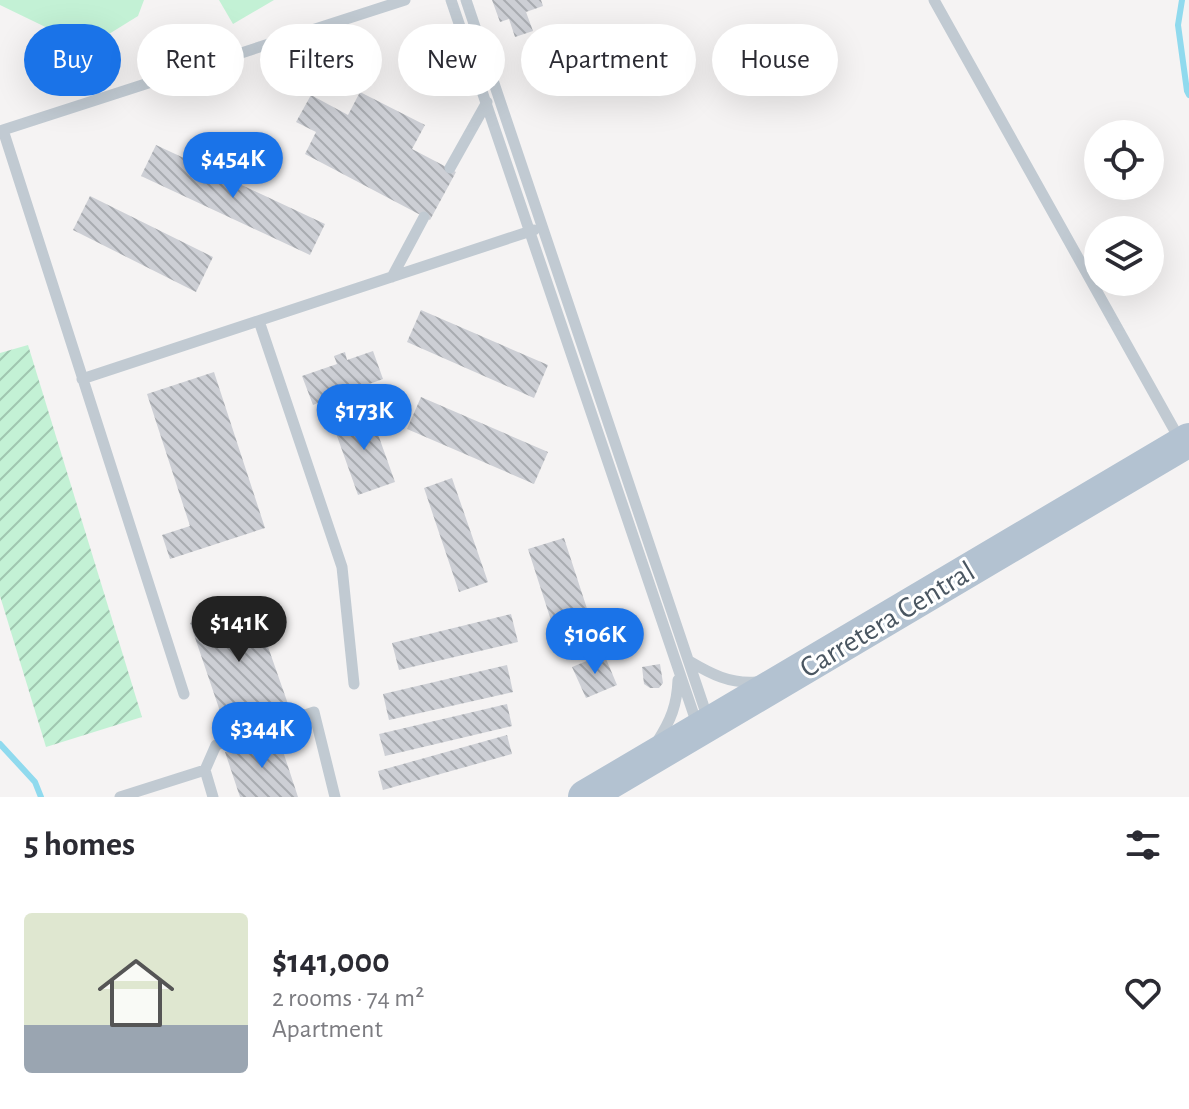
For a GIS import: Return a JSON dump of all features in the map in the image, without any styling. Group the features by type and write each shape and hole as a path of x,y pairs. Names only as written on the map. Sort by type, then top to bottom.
{"main road":[{"name":"Carretera Central","path":"585,797 1185,442"}],"lane":[{"path":"184,694 1,129 405,0"},
{"path":"451,0 679,671 704,726"},
{"path":"466,0 689,661 704,726"},
{"path":"934,0 1185,442"},
{"path":"450,168 486,103 499,98"},
{"path":"392,277 424,217"},
{"path":"82,379 543,227"},
{"path":"259,321 342,567 354,684"},
{"path":"689,661 711,674 739,683 788,677"},
{"path":"641,764 668,724 677,699 679,671"},
{"path":"213,797 205,770 216,745 314,712 335,797"},
{"path":"120,797 205,770"}],"green space":[{"path":"0,0 144,0 138,16 121,27 121,24 39,24 0,5"},
{"path":"219,0 274,0 233,24"},
{"path":"28,345 142,717 46,747 0,596 0,353"}],"building":[{"path":"492,0 541,0 543,6 526,12 530,24 521,24 521,35 515,37 509,19 500,22"},
{"path":"310,96 348,115 358,96 368,96 425,125 412,149 456,172 430,220 305,154 316,132 296,122"},
{"path":"156,145 325,224 310,255 141,176"},
{"path":"90,196 213,257 196,292 73,230"},
{"path":"421,310 548,365 534,398 407,342"},
{"path":"373,351 383,379 361,387 364,395 331,407 328,399 313,405 302,376 337,364 334,356 345,352 347,360"},
{"path":"214,372 265,528 170,559 162,535 190,526 147,394"},
{"path":"421,397 548,452 534,484 407,429"},
{"path":"369,409 395,482 358,495 332,422"},
{"path":"452,478 488,582 459,592 424,488"},
{"path":"564,538 592,624 556,636 528,549"},
{"path":"252,601 288,704 225,726 190,623"},
{"path":"511,614 518,642 399,670 392,643"},
{"path":"604,654 617,685 586,698 572,667"},
{"path":"660,664 663,683 659,688 650,688 644,684 642,667"},
{"path":"507,665 513,692 389,720 383,694"},
{"path":"507,704 512,726 385,756 379,734"},
{"path":"507,735 512,754 383,790 378,771"},
{"path":"278,736 298,797 240,797 225,752"}],"waterway":[{"path":"1182,0 1178,25 1189,95"},
{"path":"0,744 35,782 41,797"}]}
